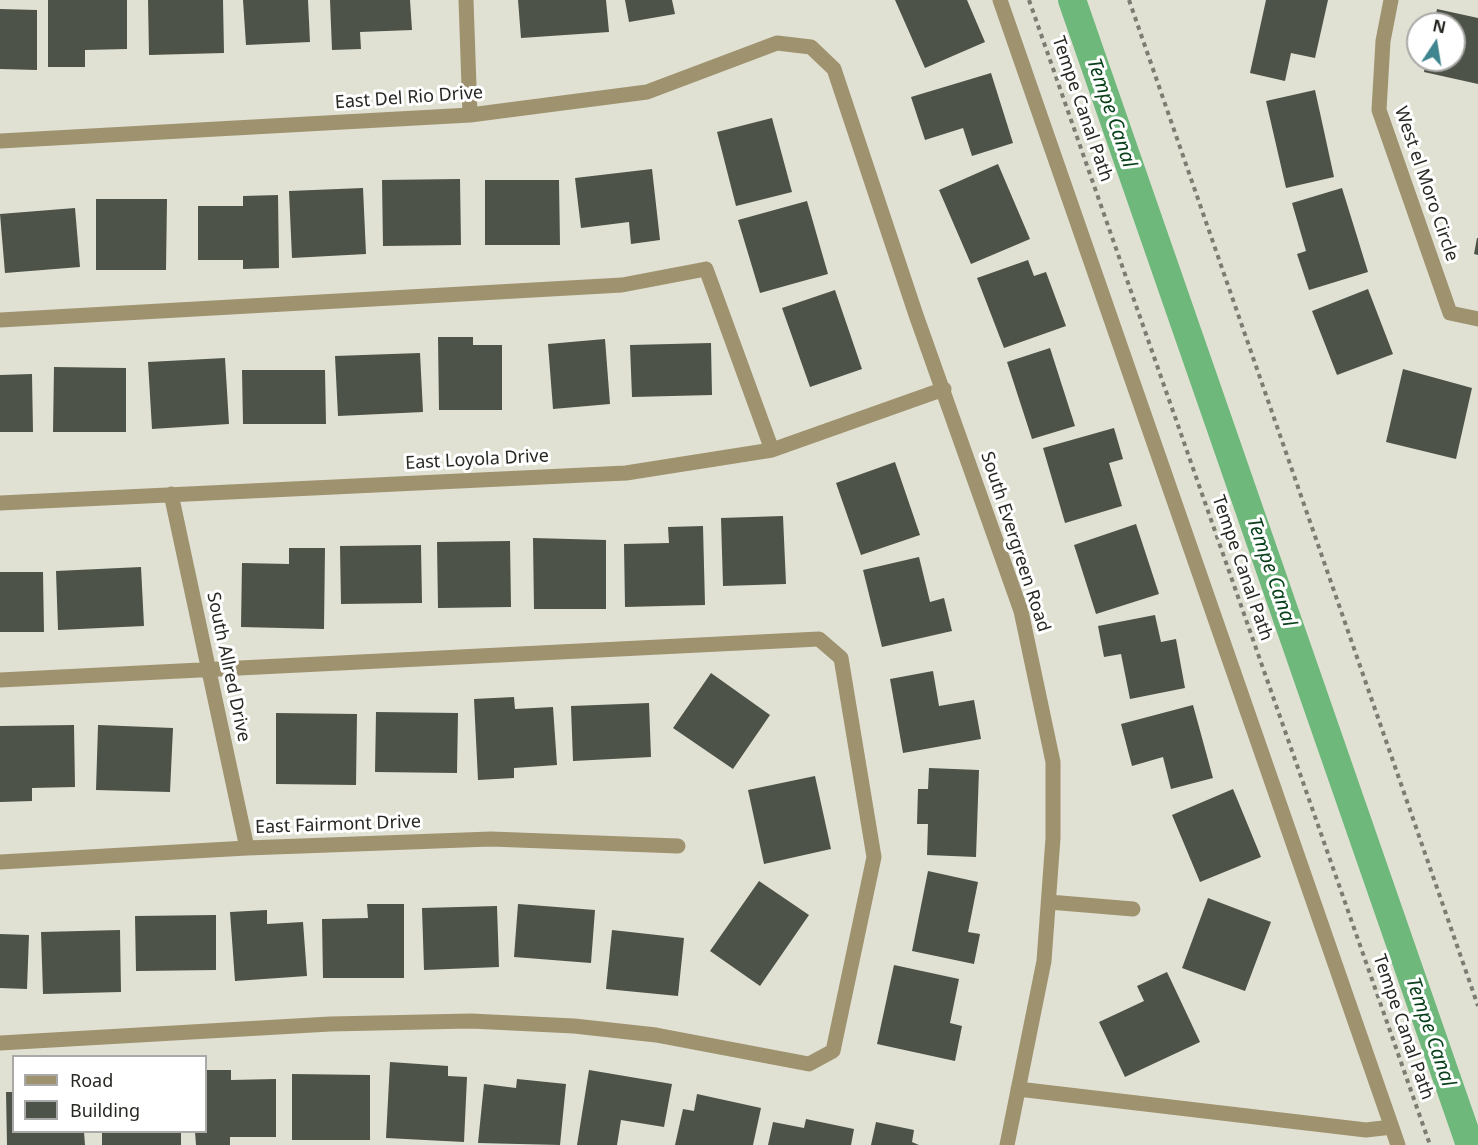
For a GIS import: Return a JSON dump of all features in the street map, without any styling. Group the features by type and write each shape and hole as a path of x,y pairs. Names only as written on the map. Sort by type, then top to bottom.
{"street":[{"path":"466,0 470,115"},
{"path":"1000,0 1398,1145"},
{"name":"West el Moro Circle","path":"1390,0 1383,41 1379,110 1450,313 1478,320"},
{"name":"East Del Rio Drive","path":"0,141 470,115 647,92 777,44 811,47"},
{"name":"South Evergreen Road","path":"811,47 834,69 1021,611 1053,762 1053,838 1044,961 1007,1145"},
{"path":"0,320 622,285 706,269 772,450"},
{"name":"East Loyola Drive","path":"0,503 626,473 772,450 944,389"},
{"name":"South Allred Drive","path":"171,494 247,848"},
{"path":"0,680 819,639 841,658 874,857 833,1052 809,1064 656,1035 574,1026 471,1021 330,1024 0,1043"},
{"name":"East Fairmont Drive","path":"0,862 247,848 491,839 678,846"},
{"path":"1049,902 1133,909"},
{"path":"1018,1089 1366,1130 1392,1127"}],"path":[{"name":"Tempe Canal Path","path":"1029,0 1430,1145"},
{"path":"1129,0 1478,1006"}],"building":[{"path":"48,0 127,0 127,49 85,50 85,67 48,67"},
{"path":"148,0 223,0 224,53 149,55"},
{"path":"243,0 308,0 310,42 246,45"},
{"path":"330,0 410,0 412,30 360,32 361,49 332,50"},
{"path":"518,0 606,0 609,32 521,38"},
{"path":"625,0 672,0 675,14 629,22"},
{"path":"895,0 967,0 985,42 925,68"},
{"path":"1266,0 1328,0 1315,58 1291,53 1285,81 1250,73"},
{"path":"0,9 37,10 37,70 0,69"},
{"path":"1466,15 1478,18 1478,84 1424,72 1466,72"},
{"path":"991,73 1013,143 972,156 963,128 925,140 911,97"},
{"path":"1315,90 1334,177 1286,188 1266,101"},
{"path":"772,118 792,192 736,206 717,132"},
{"path":"998,164 1030,239 971,264 939,190"},
{"path":"652,169 660,240 631,244 629,222 581,228 575,178"},
{"path":"460,179 461,245 383,246 382,180"},
{"path":"485,180 559,180 560,245 485,245"},
{"path":"363,188 366,254 292,258 289,191"},
{"path":"1342,188 1368,272 1309,290 1297,254 1306,251 1292,203"},
{"path":"278,195 279,268 243,269 243,260 198,260 198,206 243,206 243,196"},
{"path":"96,199 167,199 166,270 96,270"},
{"path":"807,201 828,274 760,293 738,220"},
{"path":"75,208 80,267 5,273 0,214"},
{"path":"1478,238 1478,255 1474,254"},
{"path":"1028,260 1034,276 1046,272 1066,326 1004,348 977,278"},
{"path":"1368,289 1393,354 1337,375 1312,311"},
{"path":"835,290 862,369 810,387 782,308"},
{"path":"438,337 473,337 473,345 502,345 502,410 439,410"},
{"path":"605,339 610,404 553,409 548,344"},
{"path":"711,343 712,395 632,397 630,345"},
{"path":"1050,348 1075,426 1032,439 1007,362"},
{"path":"420,353 423,412 338,416 335,356"},
{"path":"225,358 229,424 152,429 148,362"},
{"path":"54,367 126,368 126,432 53,432"},
{"path":"1403,369 1472,388 1456,459 1386,442"},
{"path":"242,370 325,370 326,424 243,424"},
{"path":"32,374 33,432 0,432 0,375"},
{"path":"1114,428 1123,459 1109,463 1122,506 1065,523 1043,448"},
{"path":"895,462 920,535 861,555 836,483"},
{"path":"783,516 786,584 723,586 721,518"},
{"path":"1136,524 1159,594 1096,614 1074,545"},
{"path":"703,526 705,605 625,607 624,544 669,543 668,527"},
{"path":"533,538 606,540 606,609 534,609"},
{"path":"510,541 511,607 438,608 437,542"},
{"path":"421,545 422,603 341,604 340,546"},
{"path":"289,548 325,548 324,629 241,627 242,563 289,564"},
{"path":"919,557 930,602 944,598 952,631 882,647 863,570"},
{"path":"141,567 144,626 58,630 56,571"},
{"path":"0,572 43,572 44,632 0,632"},
{"path":"1155,615 1161,642 1176,639 1185,688 1130,699 1121,654 1104,657 1098,626"},
{"path":"933,671 939,706 974,700 981,739 903,753 890,679"},
{"path":"711,673 770,715 733,769 673,728"},
{"path":"514,697 515,709 553,707 557,765 514,768 514,778 478,780 474,699"},
{"path":"649,703 651,757 573,761 571,706"},
{"path":"1193,705 1213,778 1171,789 1163,757 1132,766 1121,724"},
{"path":"376,712 458,713 457,773 375,772"},
{"path":"276,713 357,714 356,785 276,784"},
{"path":"74,725 75,787 32,788 32,801 0,802 0,726"},
{"path":"98,725 173,728 170,792 96,790"},
{"path":"929,768 979,770 976,857 927,855 928,824 917,824 918,789 928,789"},
{"path":"815,776 831,849 764,864 748,790"},
{"path":"1233,789 1261,857 1200,882 1172,815"},
{"path":"928,871 978,882 968,932 980,934 974,964 912,951"},
{"path":"759,881 809,915 760,986 710,951"},
{"path":"1208,898 1271,922 1245,991 1182,968"},
{"path":"367,904 404,904 404,978 323,978 322,919 368,918"},
{"path":"518,904 595,910 591,963 514,957"},
{"path":"497,906 499,967 424,970 422,908"},
{"path":"267,910 267,924 303,922 307,976 235,981 230,912"},
{"path":"216,915 216,970 136,971 135,916"},
{"path":"120,930 121,992 43,994 41,932"},
{"path":"612,930 684,938 678,996 606,989"},
{"path":"0,934 29,935 27,989 0,988"},
{"path":"894,965 959,979 950,1023 962,1026 955,1061 877,1044"},
{"path":"1167,972 1200,1042 1125,1077 1099,1022 1144,1001 1137,986"},
{"path":"390,1062 448,1066 448,1076 467,1077 464,1142 386,1138"},
{"path":"207,1070 231,1070 231,1080 276,1079 276,1137 230,1137 230,1145 196,1145 195,1133 207,1133"},
{"path":"589,1070 672,1084 664,1127 621,1120 617,1145 577,1145"},
{"path":"292,1074 370,1075 370,1140 292,1140"},
{"path":"517,1079 566,1084 560,1145 478,1143 484,1084 516,1088"},
{"path":"6,1092 12,1092 12,1133 84,1133 85,1145 7,1145"},
{"path":"697,1094 761,1108 753,1145 675,1145 683,1109 694,1111"},
{"path":"806,1119 854,1129 851,1145 768,1145 773,1122 804,1128"},
{"path":"876,1122 914,1130 912,1142 919,1145 871,1145"},
{"path":"102,1133 181,1133 181,1145 102,1145"}],"waterway":[{"name":"Tempe Canal","path":"1072,0 1470,1145"}]}
